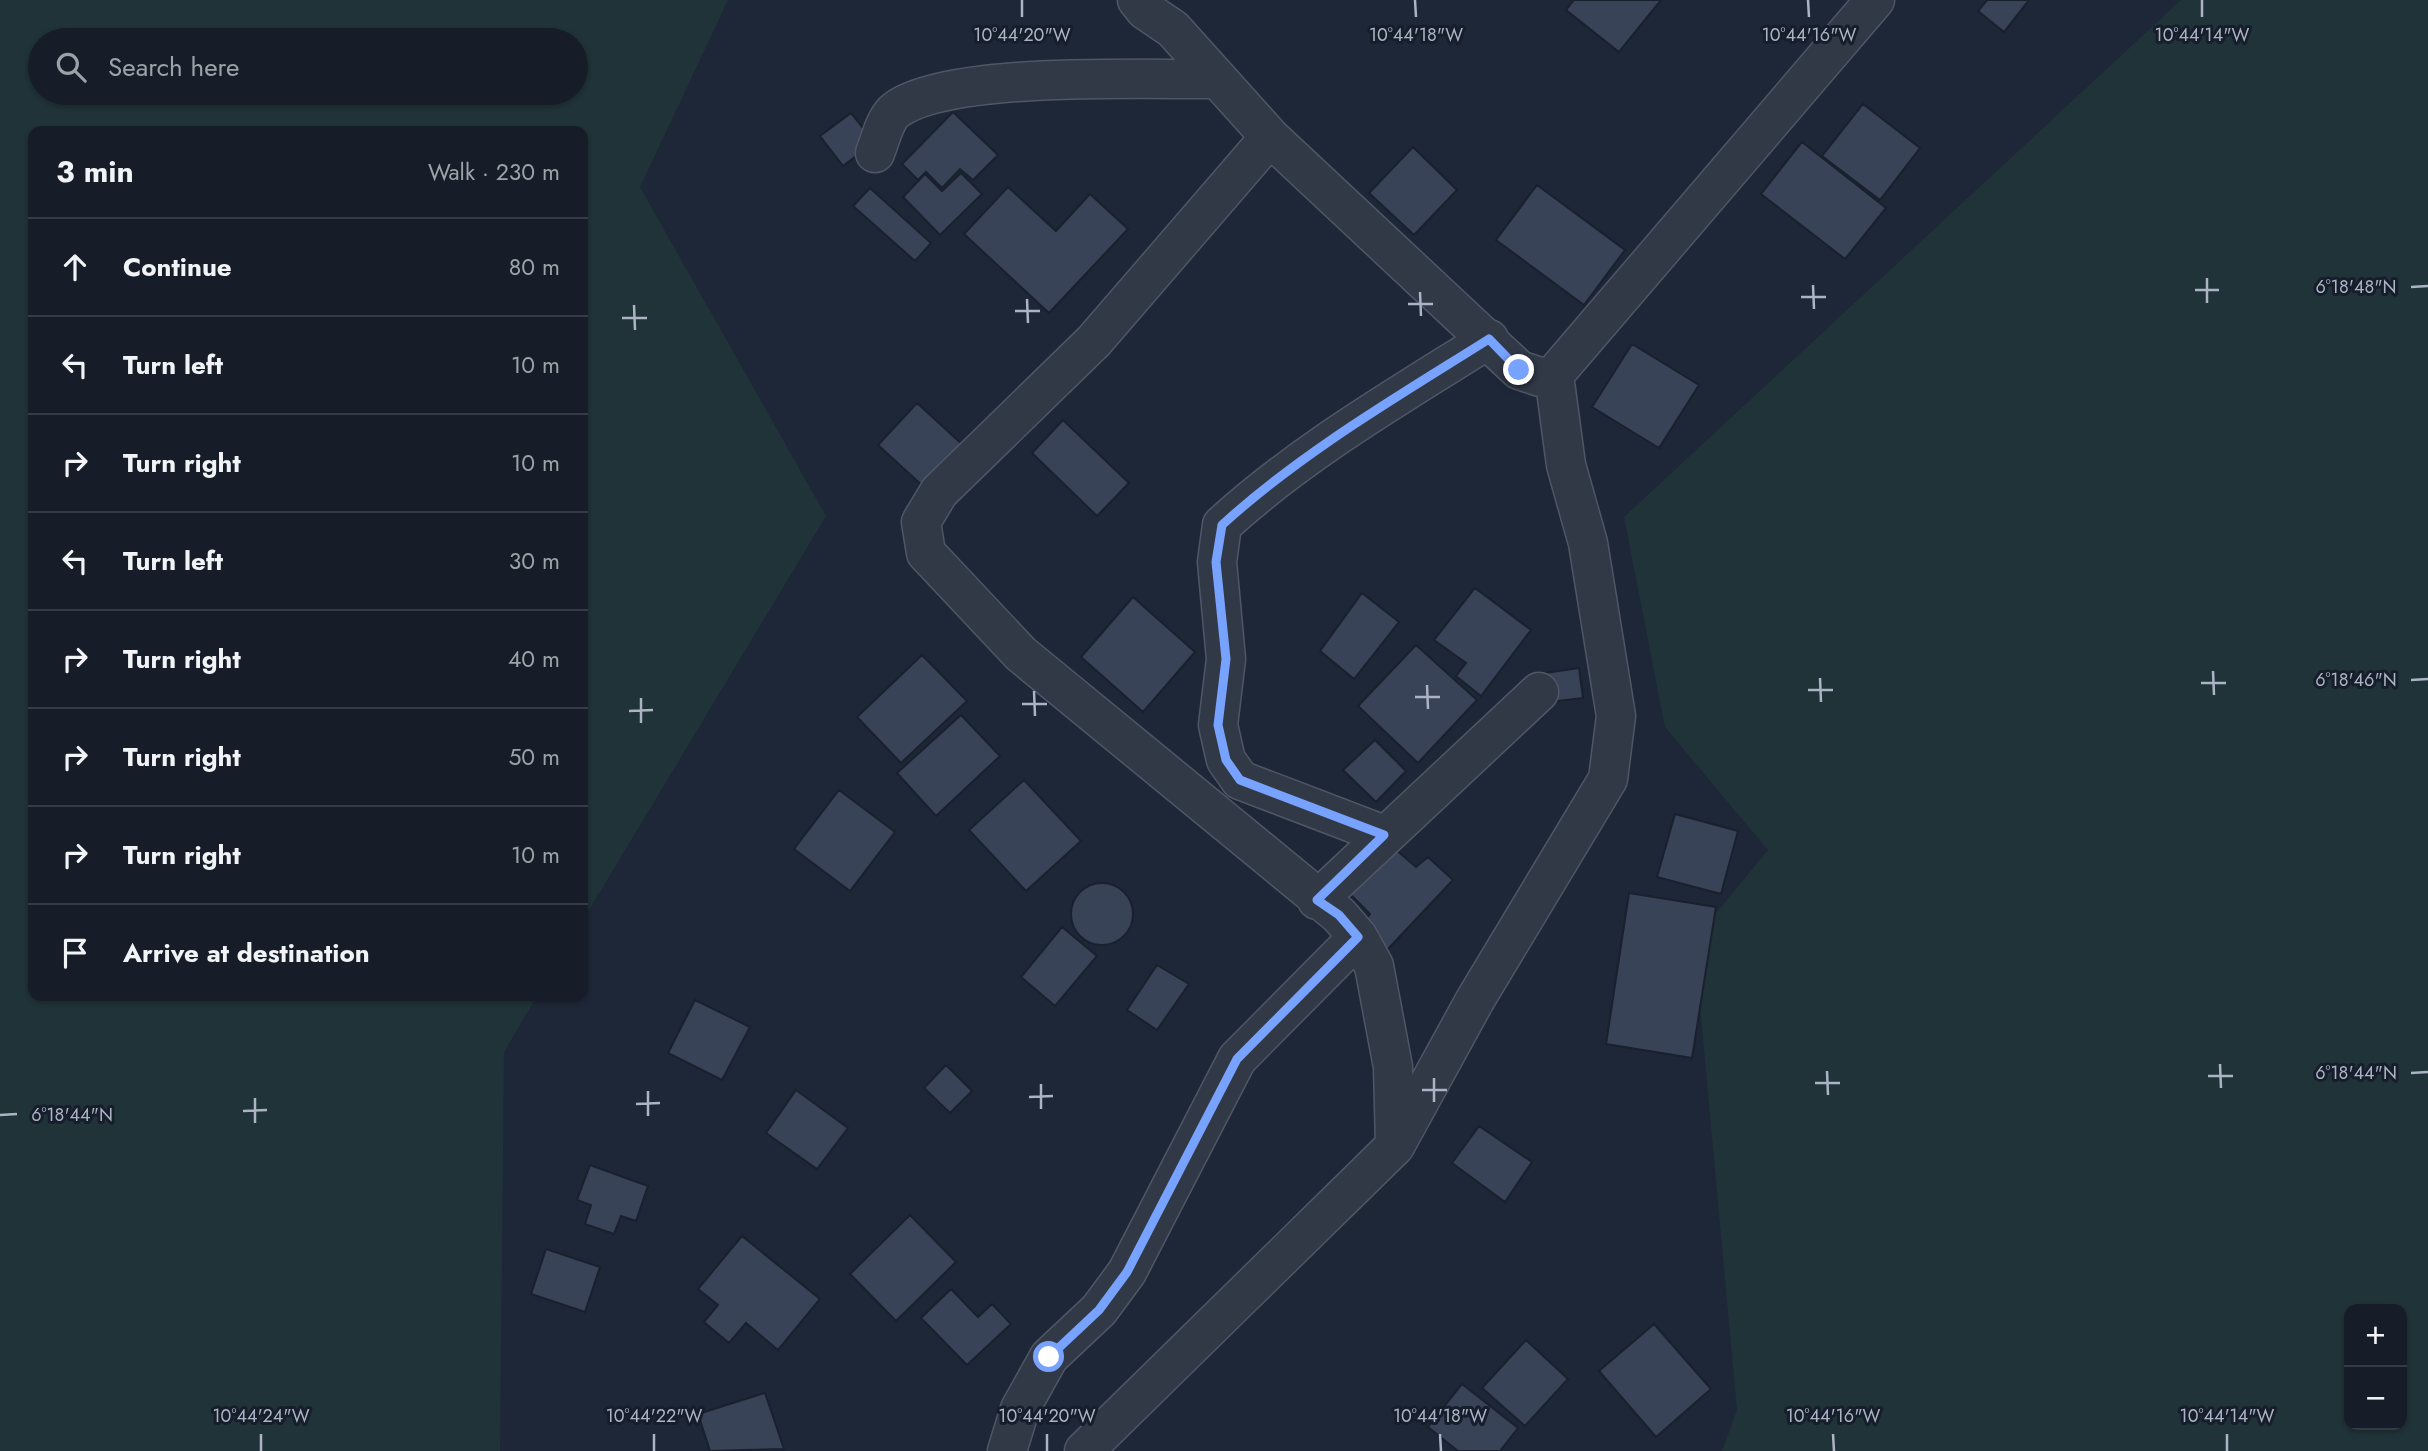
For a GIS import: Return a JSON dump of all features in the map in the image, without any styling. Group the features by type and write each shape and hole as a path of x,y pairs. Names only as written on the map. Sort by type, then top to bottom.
{"street":[{"path":"1138,0 1144,10 1172,29 1270,137 1489,339 1519,370 1539,377 1554,376 1875,0"},
{"path":"875,153 893,112 915,99 986,83 1215,79"},
{"path":"1270,137 1094,341 939,492 921,522 926,553 1021,654 1317,900 1339,915 1358,937 1374,967 1393,1067 1395,1146"},
{"path":"1384,835 1240,780 1226,760 1218,725 1226,659 1216,562 1222,525 1254,495 1334,437 1489,339"},
{"path":"1084,1451 1395,1146 1475,1000 1608,779 1616,716 1588,543 1566,465 1554,376"},
{"path":"1317,900 1539,692"},
{"path":"1007,1451 1020,1409 1049,1357 1099,1310 1127,1272 1237,1059 1358,937"}],"green space":[{"path":"0,0 728,0 640,187 826,516 588,912 588,126 28,126 28,1001 534,1001 504,1052 500,1451 0,1451"},
{"path":"2181,0 2428,0 2428,1451 1722,1451 1737,1410 1694,940 1768,850 1665,727 1624,517"}],"building":[{"path":"1574,0 1661,0 1619,52 1566,10"},
{"path":"1987,0 2029,0 2004,32 1978,11"},
{"path":"1863,104 1920,148 1880,200 1822,156"},
{"path":"953,112 998,155 973,180 960,169 942,188 926,172 918,180 902,164"},
{"path":"851,113 874,142 843,166 820,136"},
{"path":"1802,142 1886,208 1845,259 1761,194"},
{"path":"1413,147 1457,190 1414,235 1369,193"},
{"path":"961,173 982,194 940,235 903,197 925,174 942,191"},
{"path":"1537,185 1625,250 1584,305 1496,240"},
{"path":"1008,187 1056,231 1090,194 1128,229 1049,313 964,234"},
{"path":"870,188 931,243 915,261 853,206"},
{"path":"1632,344 1699,385 1659,448 1592,407"},
{"path":"917,403 964,446 925,488 878,445"},
{"path":"1063,420 1129,483 1097,516 1032,453"},
{"path":"1475,588 1531,630 1481,696 1456,676 1466,663 1434,640"},
{"path":"1362,593 1399,622 1354,679 1320,651"},
{"path":"1133,597 1195,652 1143,712 1081,657"},
{"path":"1416,645 1477,700 1418,763 1358,706"},
{"path":"922,655 967,701 901,763 857,717"},
{"path":"1579,668 1583,698 1549,702 1545,673"},
{"path":"961,715 1000,756 936,816 897,773"},
{"path":"1375,740 1406,771 1376,802 1343,770"},
{"path":"1024,780 1081,841 1026,891 969,830"},
{"path":"839,790 895,832 850,891 794,849"},
{"path":"1675,814 1738,831 1721,894 1657,877"},
{"path":"1388,843 1416,867 1428,857 1453,880 1387,950 1360,926 1370,914 1345,889"},
{"path":"1102,883 1124,892 1133,914 1124,936 1102,945 1080,936 1071,914 1080,892"},
{"path":"1629,893 1716,907 1692,1058 1606,1044"},
{"path":"1062,927 1097,956 1055,1006 1021,977"},
{"path":"1157,965 1189,984 1157,1030 1127,1010"},
{"path":"695,1000 750,1027 722,1080 668,1053"},
{"path":"946,1065 972,1091 950,1113 924,1088"},
{"path":"796,1090 848,1128 817,1169 766,1133"},
{"path":"1479,1126 1532,1162 1505,1202 1452,1163"},
{"path":"590,1165 648,1186 636,1221 621,1216 614,1234 585,1224 591,1205 577,1200"},
{"path":"910,1215 956,1262 896,1321 850,1274"},
{"path":"742,1236 820,1299 778,1350 746,1323 729,1343 704,1322 718,1305 698,1289"},
{"path":"546,1249 600,1267 585,1312 531,1294"},
{"path":"951,1289 978,1317 992,1304 1011,1324 967,1365 921,1318"},
{"path":"1654,1324 1711,1389 1656,1437 1599,1371"},
{"path":"1526,1340 1568,1379 1525,1426 1482,1388"},
{"path":"1462,1384 1518,1428 1500,1451 1458,1451 1428,1427"},
{"path":"765,1393 784,1449 710,1451 698,1414"}],"route":[{"path":"1049,1357 1099,1310 1127,1272 1237,1059 1358,937 1339,915 1317,900 1384,835 1240,780 1226,760 1218,725 1226,659 1216,562 1222,525 1254,495 1334,437 1489,339 1519,370"}]}
